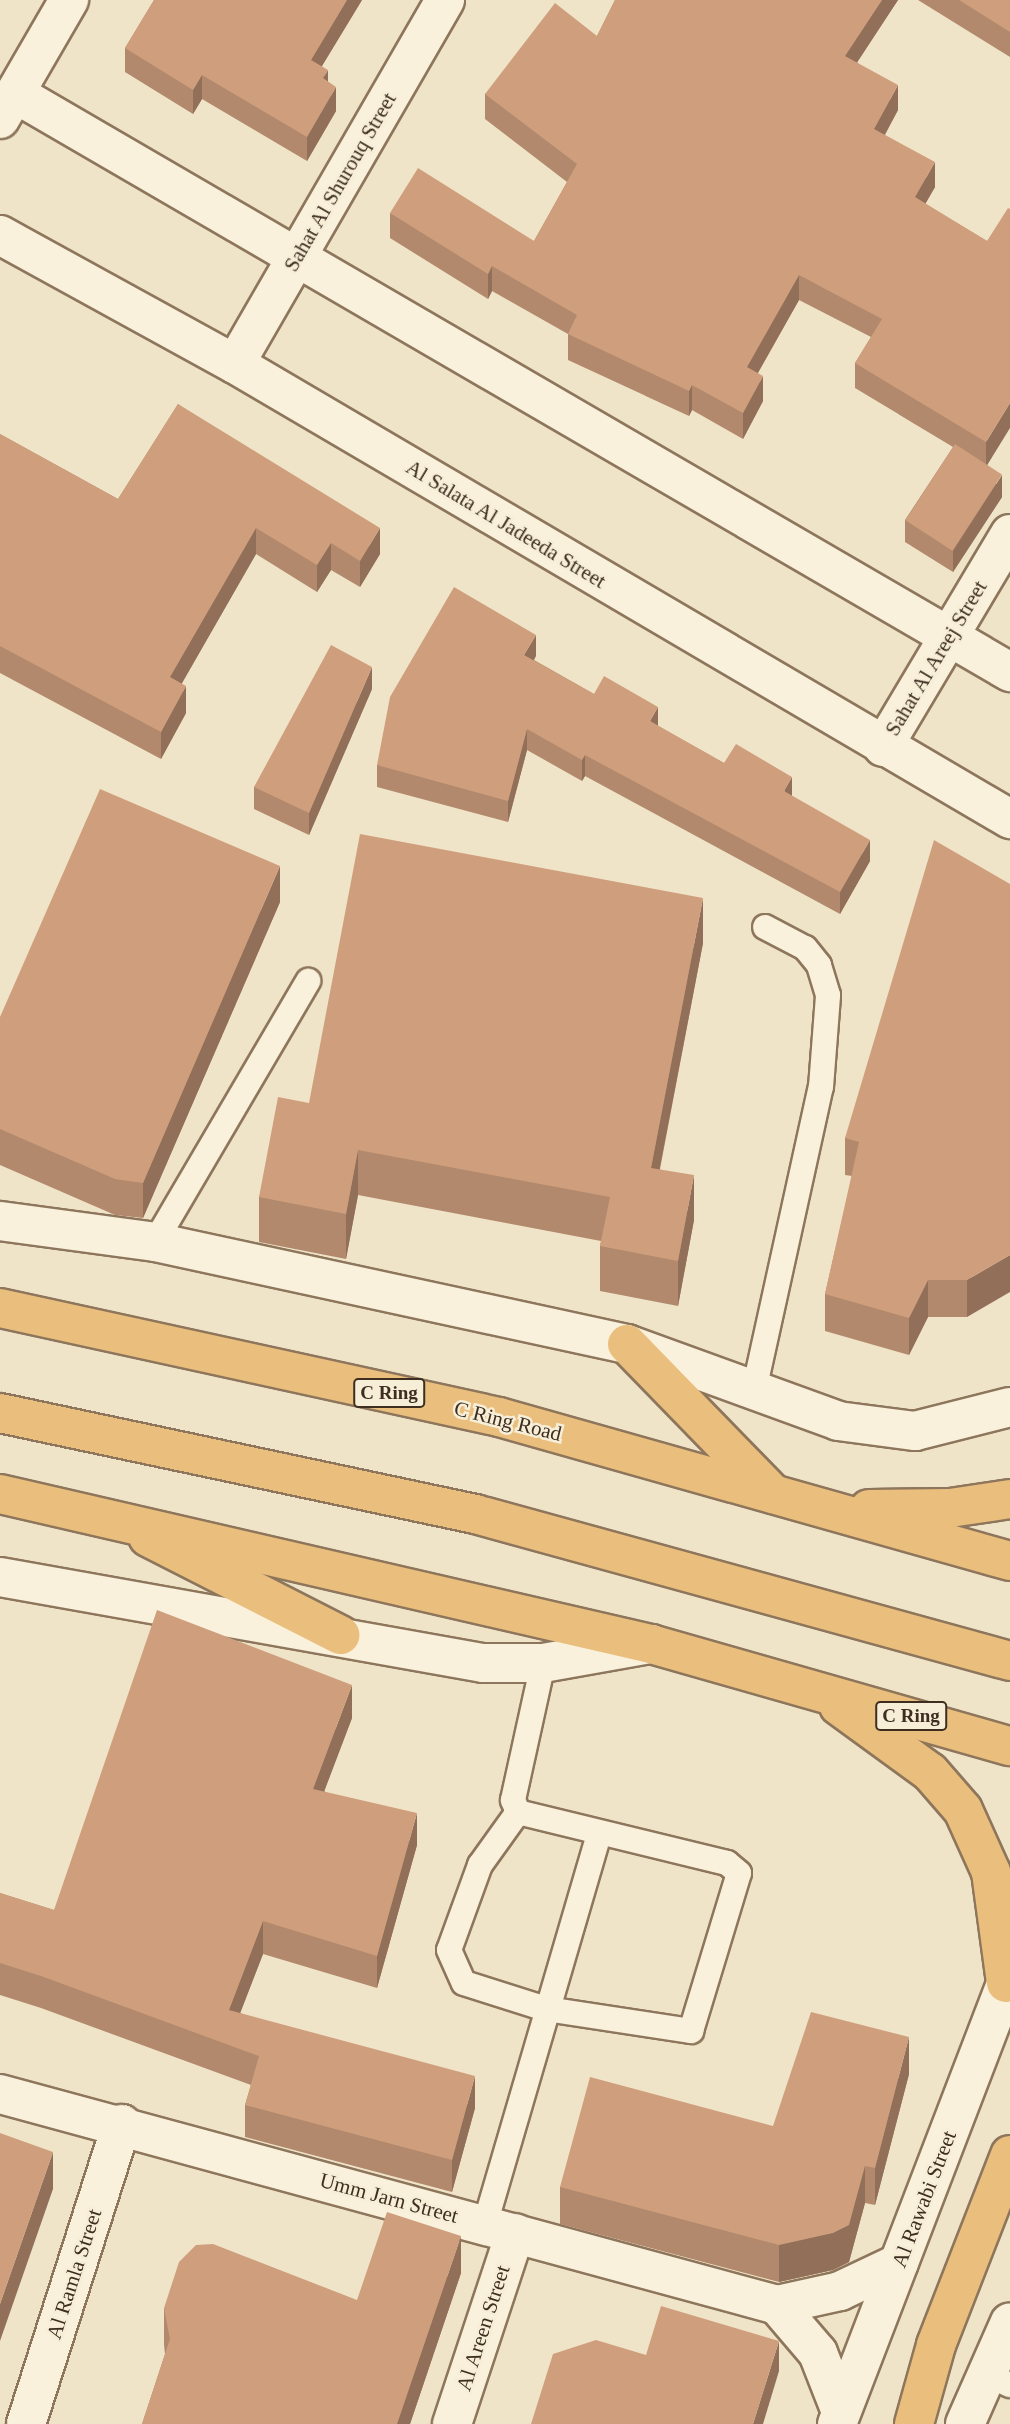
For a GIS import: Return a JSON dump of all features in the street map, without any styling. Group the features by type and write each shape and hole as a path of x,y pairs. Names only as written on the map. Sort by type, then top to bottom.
{"highway":[{"path":"0,1293 69,1321"},
{"name":"C Ring Road","path":"0,1308 499,1417 1010,1561"},
{"path":"627,1345 775,1495"},
{"path":"0,1413 475,1514 1010,1661"},
{"name":"C Ring","path":"0,1494 103,1513 651,1644 811,1687 1010,1746"},
{"path":"827,1509 950,1508 1010,1499"},
{"path":"103,1513 340,1635"},
{"path":"811,1687 930,1772 963,1810 991,1872 1008,1978"},
{"path":"914,2424 936,2345 1010,2155"}],"street":[{"path":"69,0 8,107 297,258 1010,672"},
{"name":"Sahat Al Shurouq Street","path":"235,364 445,0"},
{"name":"Al Salata Al Jadeeda Street","path":"0,235 235,364 883,747 1010,819"},
{"name":"Sahat Al Areej Street","path":"883,747 1010,534"},
{"path":"0,1221 155,1242 627,1345 755,1386 838,1421 915,1431 1010,1407"},
{"path":"0,1577 340,1635 483,1663 543,1663 651,1644"},
{"name":"Al Rawabi Street","path":"839,2418 1008,1978"},
{"name":"Umm Jarn Street","path":"0,2094 122,2124 777,2305 840,2291 899,2263"},
{"name":"Al Ramla Street","path":"26,2424 122,2124"},
{"name":"Al Areen Street","path":"452,2424 500,2229"},
{"path":"777,2305 818,2353 839,2418"},
{"path":"965,2424 1002,2359"}],"lane":[{"path":"755,1386 821,1087 828,995 819,965 805,948 765,927"},
{"path":"155,1242 308,981"},
{"path":"518,1812 513,1800 543,1663"},
{"path":"518,1812 599,1835 737,1868 740,1879 698,2023 681,2033 546,2009 464,1983 451,1968 449,1950 480,1865 518,1812"},
{"path":"500,2229 546,2009 599,1835"}],"building":[{"path":"154,0 347,0 311,60 328,70 323,78 336,87 307,137 202,75 193,90 125,48"},
{"path":"615,0 882,0 845,56 898,85 874,129 935,162 915,197 987,241 1008,208 1010,209 1010,403 986,442 855,363 882,319 799,275 747,367 763,376 743,413 692,385 689,391 568,334 577,315 492,266 488,274 390,213 418,168 534,241 577,164 485,94 555,3 597,36"},
{"path":"959,0 1010,0 1010,32"},
{"path":"178,404 380,528 360,561 331,543 317,565 256,528 170,677 186,686 161,732 0,646 0,434 118,499"},
{"path":"955,444 1002,474 952,551 905,520"},
{"path":"454,587 536,635 524,655 594,694 604,676 658,707 650,721 724,763 736,744 792,777 784,791 870,840 840,892 585,755 582,760 527,729 508,801 377,765 390,697"},
{"path":"331,645 372,667 309,813 254,787"},
{"path":"100,789 280,866 143,1183 115,1179 0,1129 0,1017"},
{"path":"360,834 703,898 651,1168 694,1175 678,1261 600,1246 610,1197 358,1150 346,1214 259,1197 278,1097 309,1103"},
{"path":"934,840 1010,884 1010,1255 967,1280 928,1280 909,1318 825,1294 859,1142 845,1138"},
{"path":"157,1610 352,1685 313,1789 417,1813 377,1956 263,1921 229,2010 475,2076 452,2160 245,2105 259,2056 0,1963 0,1893 54,1910"},
{"path":"811,2012 909,2037 875,2168 865,2166 849,2225 833,2233 779,2245 560,2187 590,2077 773,2126"},
{"path":"0,2133 53,2152 0,2304"},
{"path":"387,2212 461,2236 397,2424 142,2424 170,2339 164,2308 179,2262 196,2245 213,2244 357,2300"},
{"path":"661,2306 779,2341 753,2424 531,2424 553,2354 596,2340 646,2355"}]}
